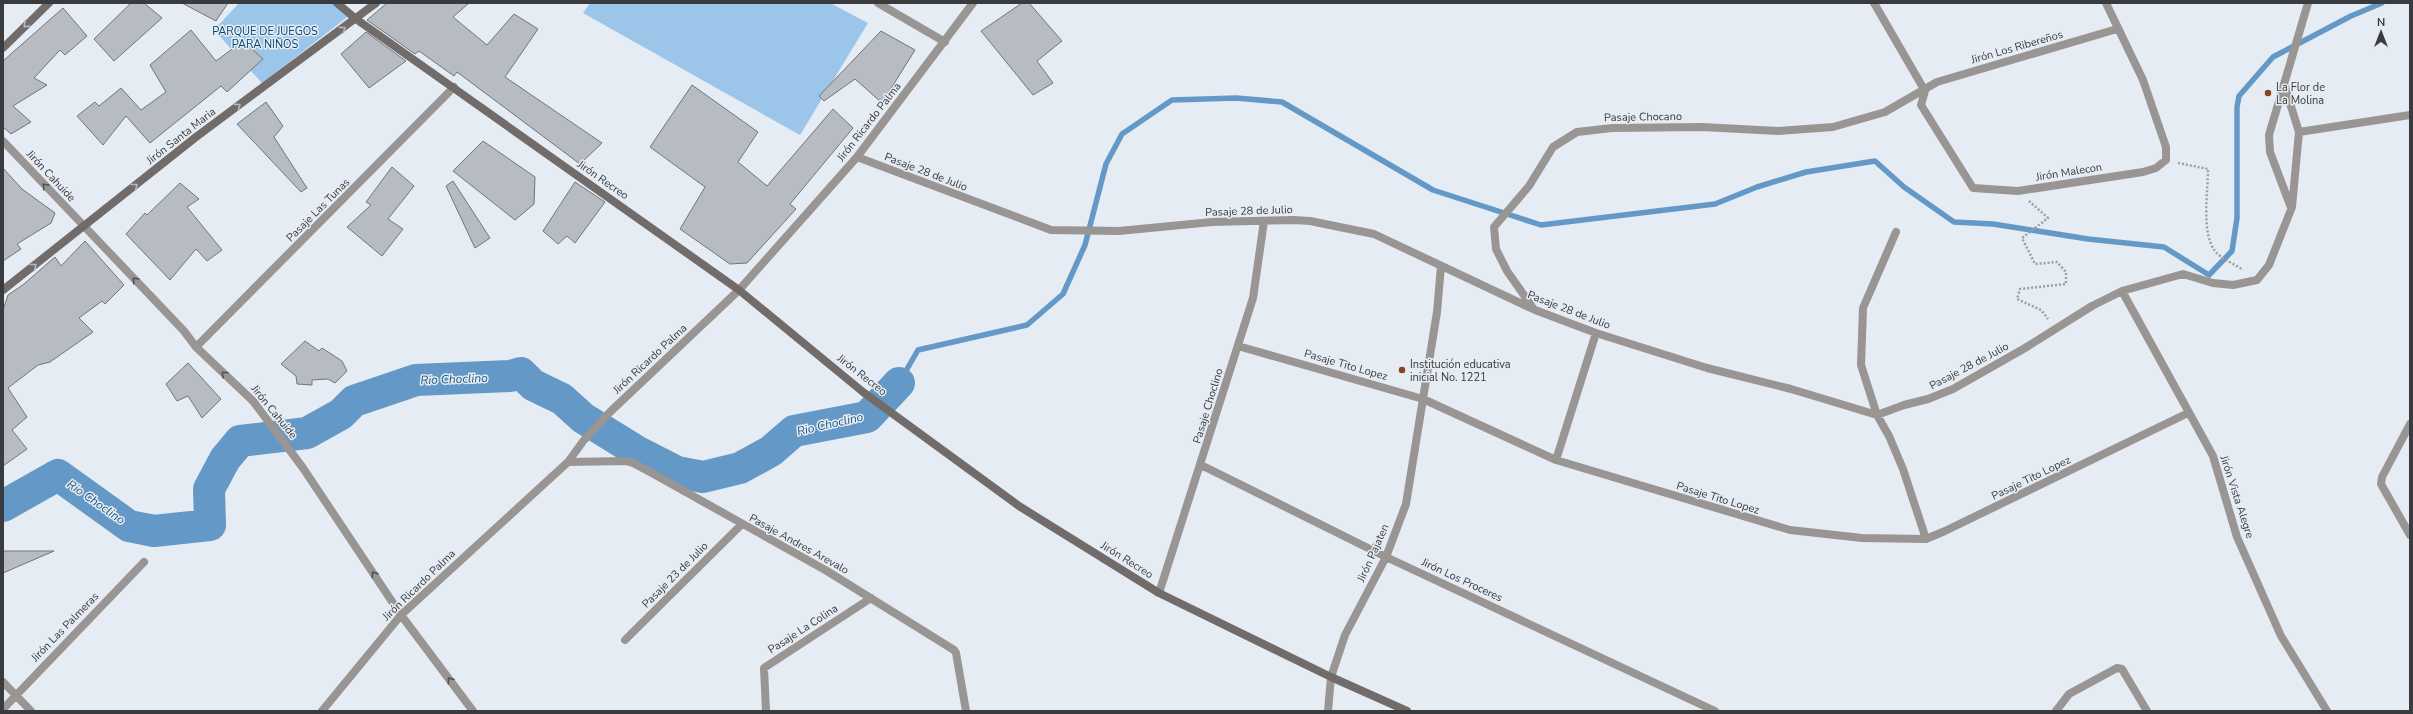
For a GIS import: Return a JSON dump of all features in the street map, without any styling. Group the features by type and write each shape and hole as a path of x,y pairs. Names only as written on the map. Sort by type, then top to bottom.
{"main road":[{"path":"3,48 49,3"},
{"name":"Jirón Recreo","path":"337,3 356,19 739,290 863,392 923,434 1019,506 1159,593 1330,676 1407,711"},
{"name":"Jirón Santa Maria","path":"3,290 196,137 376,3"}],"street":[{"path":"878,3 945,42"},
{"name":"Jirón Ricardo Palma","path":"322,711 401,614 568,462 584,440 610,412 739,290 857,157 973,3"},
{"path":"1874,3 1925,91"},
{"path":"2106,3 2117,29 2143,80 2166,146 2166,160"},
{"path":"2292,207 2270,152 2269,135 2308,3"},
{"name":"Jirón Los Ribereños","path":"1925,91 1937,82 2117,29"},
{"path":"2284,84 2299,132 2292,207"},
{"name":"Pasaje Las Tunas","path":"196,347 454,87"},
{"name":"Pasaje Chocano","path":"1535,310 1507,271 1496,249 1494,227 1529,186 1553,146 1577,132 1612,128 1702,127 1778,130 1833,127 1885,112 1925,91"},
{"name":"Jirón Malecon","path":"1925,91 1921,105 1973,188 2018,191 2143,172 2156,168 2166,160"},
{"path":"2299,132 2410,116"},
{"name":"Jirón Cahuide","path":"3,141 184,331 196,347 253,401 303,468 401,614 473,711"},
{"name":"Pasaje 28 de Julio","path":"857,157 1051,230 1120,231 1212,222 1310,221 1374,234 1535,310 1596,333 1707,368 1791,389 1877,415 1904,405 1928,399 1953,389 2025,348 2054,328 2122,291 2183,274 2213,283 2233,285 2257,280 2269,265 2292,207"},
{"name":"Pasaje Choclino","path":"1159,593 1253,298 1264,221"},
{"path":"1896,232 1863,308 1861,370 1877,415 1890,436 1903,469 1926,539"},
{"name":"Jirón Pajaten","path":"1328,711 1330,676 1344,636 1386,557 1406,504 1423,399 1441,266"},
{"name":"Jirón Vista Alegre","path":"2122,291 2213,456 2237,536 2281,636 2327,711"},
{"path":"1556,460 1596,333"},
{"name":"Pasaje Tito Lopez","path":"1238,346 1423,399 1556,460 1790,530 1862,538 1926,539 2016,498 2188,412"},
{"path":"2410,424 2382,477 2382,484 2410,534"},
{"name":"Pasaje Andres Arevalo","path":"568,462 630,462 871,598 956,652 966,711"},
{"name":"Jirón Los Proceres","path":"1201,465 1386,557 1715,711"},
{"name":"Pasaje 23 de Julio","path":"625,640 741,525"},
{"name":"Jirón Las Palmeras","path":"3,709 14,695 144,562"},
{"name":"Pasaje La Colina","path":"766,711 764,668 871,598"},
{"path":"2056,711 2061,703 2074,691 2120,668 2147,711"},
{"path":"3,682 31,711"}],"path":[{"path":"2166,160 2208,169 2207,230 2216,252 2247,272"},
{"path":"2018,191 2048,218 2022,238 2035,264 2057,262 2066,272 2066,284 2020,288 2017,299 2041,310 2054,328"}],"green space":[{"name":"PARQUE DE JUEGOS PARA NIÑOS","path":"239,3 333,3 350,15 262,83 214,30"},
{"path":"590,3 830,3 868,23 800,135 583,13"}],"building":[{"path":"131,3 144,3 162,18 114,61 94,39"},
{"path":"182,3 228,3 216,21"},
{"path":"387,3 469,3 453,17 487,45 514,14 538,29 505,77 602,143 580,164 457,72 454,76 419,51 415,54 367,20"},
{"path":"1022,3 1029,3 1062,41 1037,61 1053,83 1033,95 981,31"},
{"path":"63,8 87,36 65,55 60,50 34,78 47,85 13,106 31,122 11,134 3,127 3,61"},
{"path":"191,30 216,61 243,41 263,59 227,92 221,86 150,143 126,116 103,145 77,116 95,102 99,106 121,88 141,110 166,92 150,65"},
{"path":"881,31 915,50 882,103 855,79 824,101 819,96"},
{"path":"366,32 406,61 369,88 341,54"},
{"path":"692,85 758,132 738,162 767,186 833,109 853,128 790,204 796,209 747,263 730,264 680,229 705,187 650,147"},
{"path":"266,102 283,126 274,137 307,188 301,192 237,124"},
{"path":"483,141 535,177 534,204 515,220 453,171"},
{"path":"392,167 414,186 388,219 403,229 382,256 347,227 371,205 366,202"},
{"path":"3,168 22,189 55,213 51,223 17,244 21,249 3,261"},
{"path":"453,181 490,238 475,248 446,186"},
{"path":"575,182 605,202 575,243 567,236 558,244 543,231"},
{"path":"180,183 199,199 187,207 222,250 207,261 196,249 170,280 126,234 145,213 147,215"},
{"path":"85,241 124,285 105,304 102,301 79,318 93,332 50,362 38,365 8,388 27,417 12,430 27,449 3,466 3,310 8,295 24,284 55,257 61,266"},
{"path":"305,341 319,351 322,348 342,361 347,371 335,383 328,379 312,380 312,385 297,384 296,376 281,364"},
{"path":"188,363 221,399 202,418 188,396 177,401 166,384"},
{"path":"3,551 54,551 3,573"}],"waterway":[{"path":"899,383 918,350 1027,325 1063,294 1085,245 1106,164 1122,134 1172,100 1236,98 1282,102 1433,190 1541,225 1715,204 1757,187 1806,172 1875,161 1904,187 1954,222 1993,224 2088,239 2164,247 2209,275 2232,251 2237,218 2237,107 2239,96 2273,57 2351,16 2382,3"},
{"name":"Rio Choclino","path":"3,506 58,475 129,526 154,531 210,525 209,489 225,459 240,441 307,433 341,414 354,401 416,380 510,376 521,373 533,385 562,399 583,418 638,452 677,472 703,477 740,468 771,451 794,431 867,417 899,383"}],"place":[{"name":"La Flor de La Molina","path":"2268,93"},
{"name":"Institución educativa inicial No. 1221","path":"1402,370"}]}
